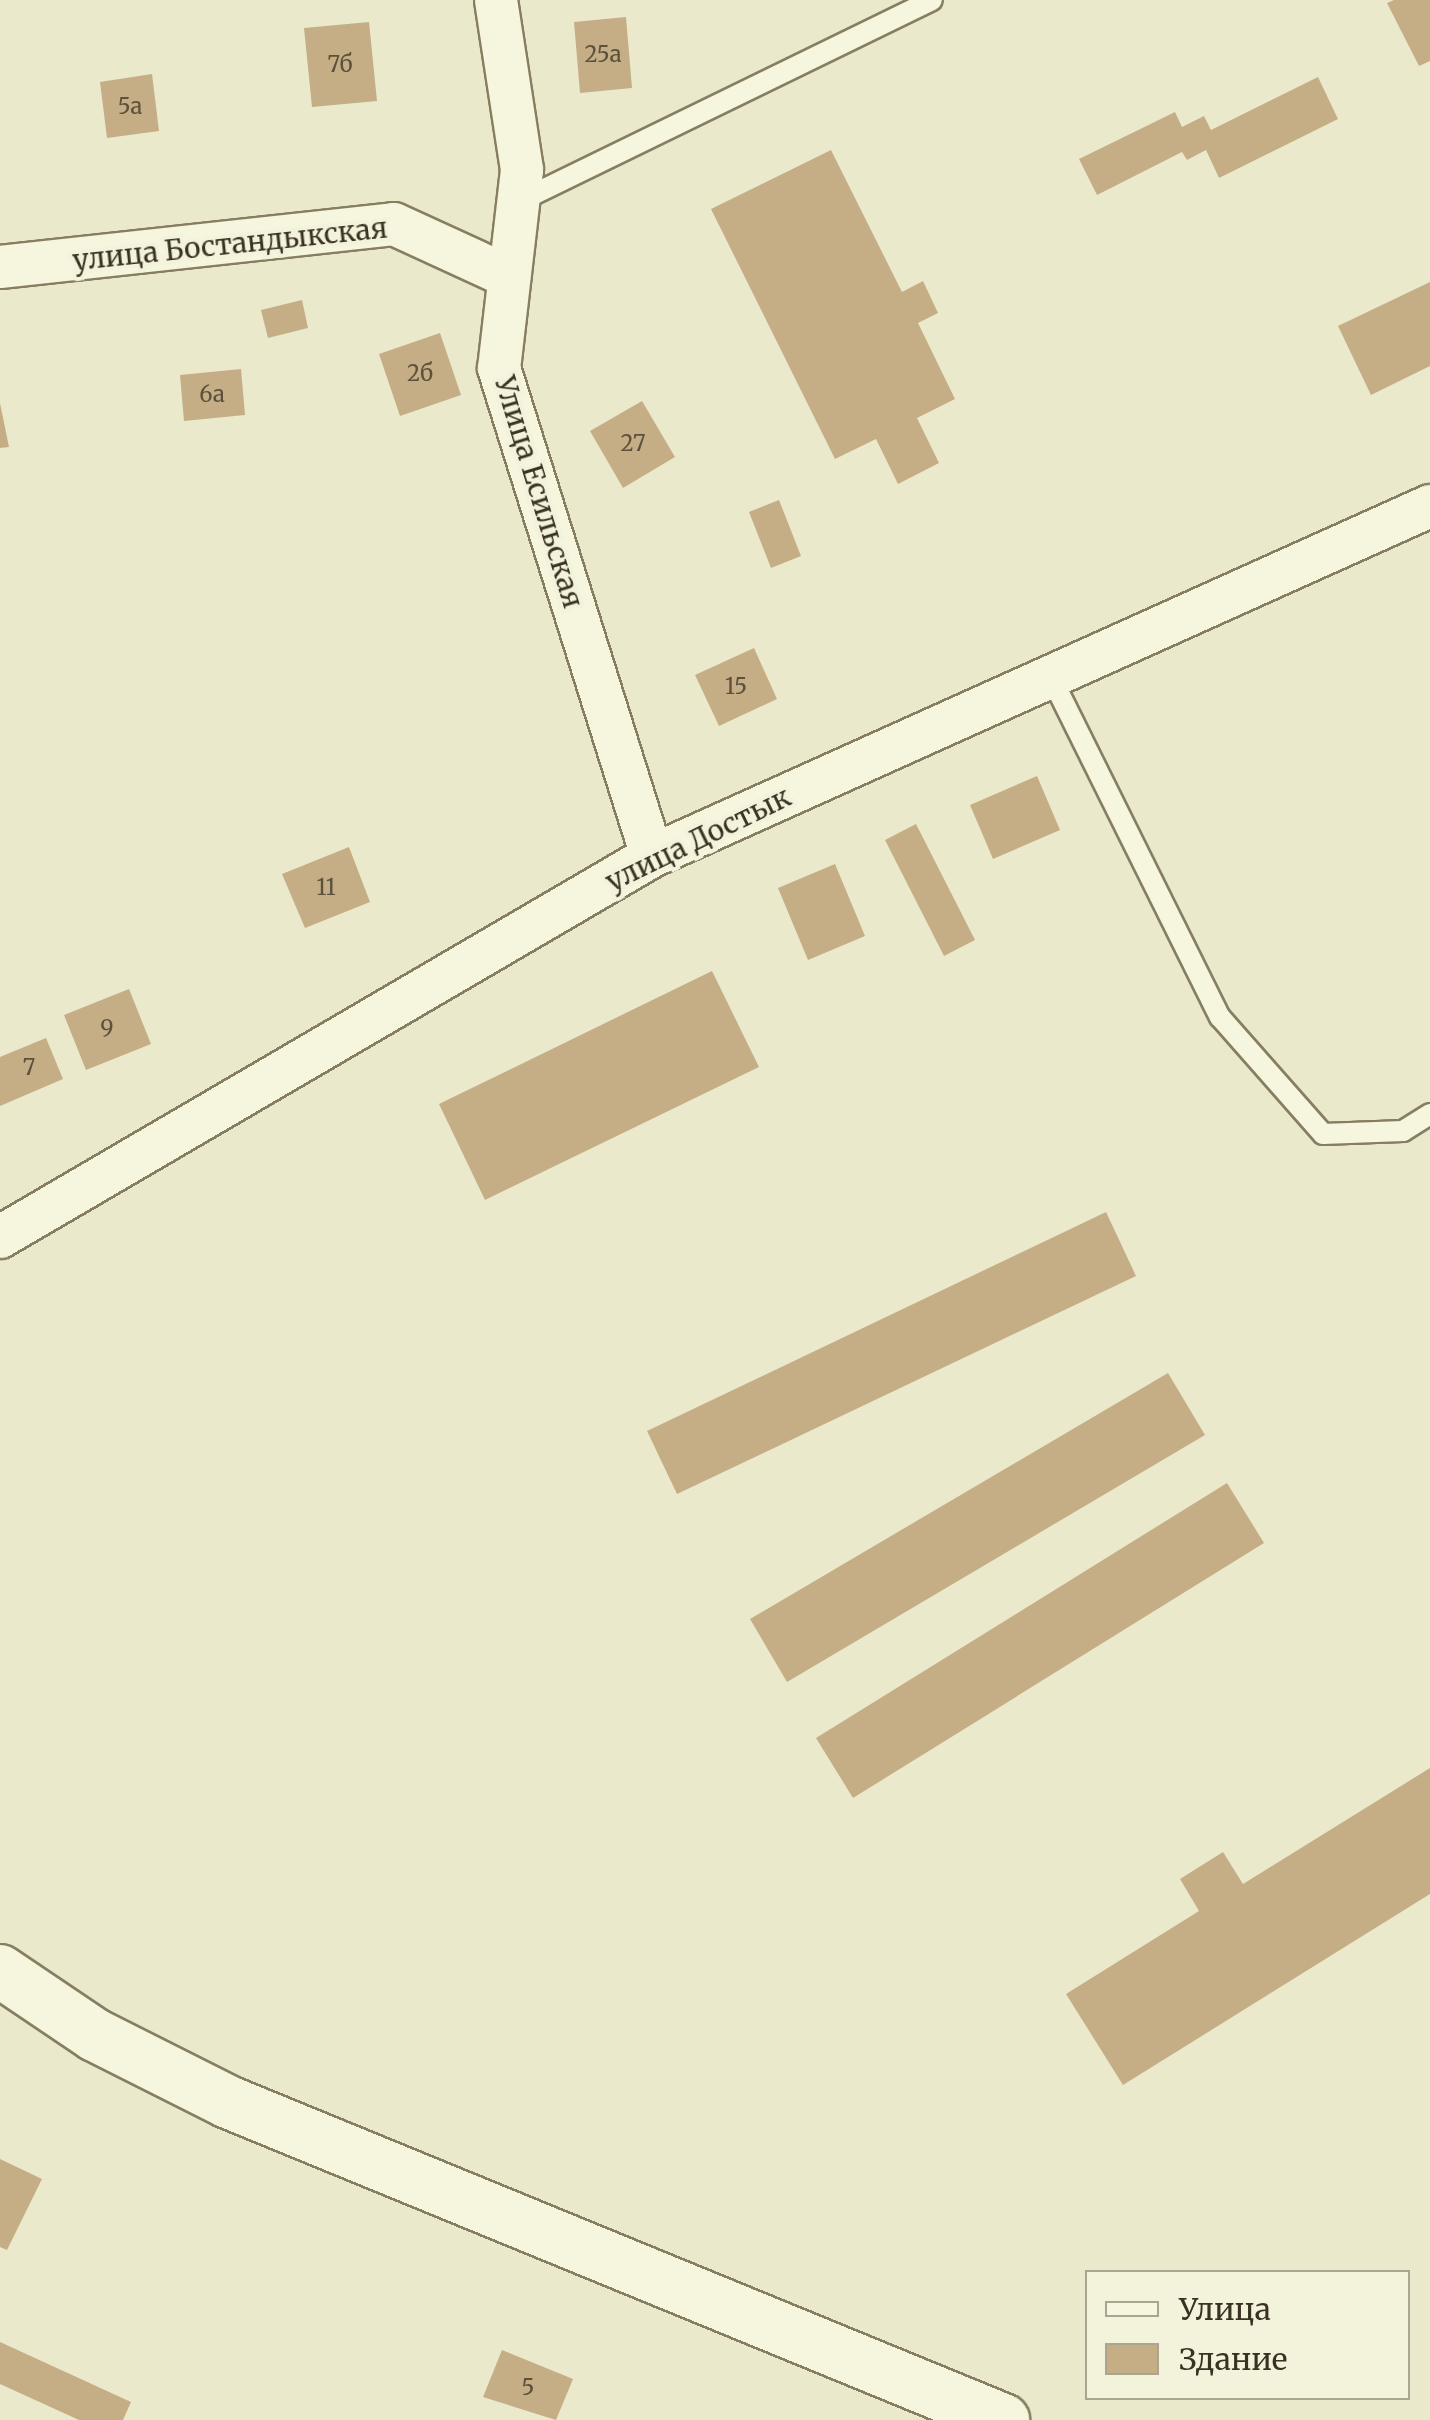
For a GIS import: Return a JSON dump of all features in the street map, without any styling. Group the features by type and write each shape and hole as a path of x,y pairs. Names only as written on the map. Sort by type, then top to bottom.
{"street":[{"name":"Улица Есильская","path":"496,0 522,170 499,368 652,856"},
{"name":"улица Бостандыкская","path":"0,267 394,224 509,277"},
{"name":"улица Достык","path":"0,1237 652,856 1430,506"},
{"path":"0,1972 94,2035 228,2102 1002,2420"}],"lane":[{"path":"518,202 932,0"},
{"path":"1051,676 1232,1032 1323,1134 1404,1131 1430,1114"}],"building":[{"path":"1430,0 1430,61 1419,66 1387,3"},
{"path":"626,17 632,88 580,93 574,22"},
{"path":"369,22 377,101 312,107 304,28"},
{"path":"152,74 159,131 107,138 100,82"},
{"path":"1318,77 1338,119 1219,178 1206,150 1187,160 1182,152 1097,195 1079,159 1175,112 1182,127 1204,116 1211,130"},
{"path":"831,150 902,292 923,281 938,313 918,323 955,399 917,418 939,463 898,484 876,439 835,459 711,209"},
{"path":"1430,282 1430,366 1371,395 1338,326"},
{"path":"302,300 308,328 268,338 261,310"},
{"path":"440,333 461,395 400,416 379,354"},
{"path":"241,369 245,415 184,421 180,375"},
{"path":"642,401 675,457 623,488 590,431"},
{"path":"0,403 9,447 0,448"},
{"path":"779,500 801,556 771,568 749,512"},
{"path":"754,648 777,699 719,726 695,675"},
{"path":"1037,776 1060,830 993,859 970,805"},
{"path":"916,824 975,940 944,956 885,840"},
{"path":"349,847 370,902 305,928 282,874"},
{"path":"835,864 865,936 808,960 778,888"},
{"path":"712,971 759,1067 485,1200 439,1104"},
{"path":"129,989 151,1044 86,1070 64,1015"},
{"path":"46,1038 63,1079 0,1106 0,1057"},
{"path":"1106,1212 1136,1276 677,1494 647,1431"},
{"path":"1168,1373 1205,1435 787,1682 750,1619"},
{"path":"1227,1483 1264,1543 853,1798 816,1738"},
{"path":"1430,1768 1430,1894 1123,2085 1066,1994 1199,1911 1180,1879 1223,1852 1243,1884"},
{"path":"0,2159 42,2179 7,2250 0,2247"},
{"path":"0,2342 131,2402 123,2420 79,2420 0,2384"},
{"path":"502,2350 573,2379 556,2420 483,2397"}]}
